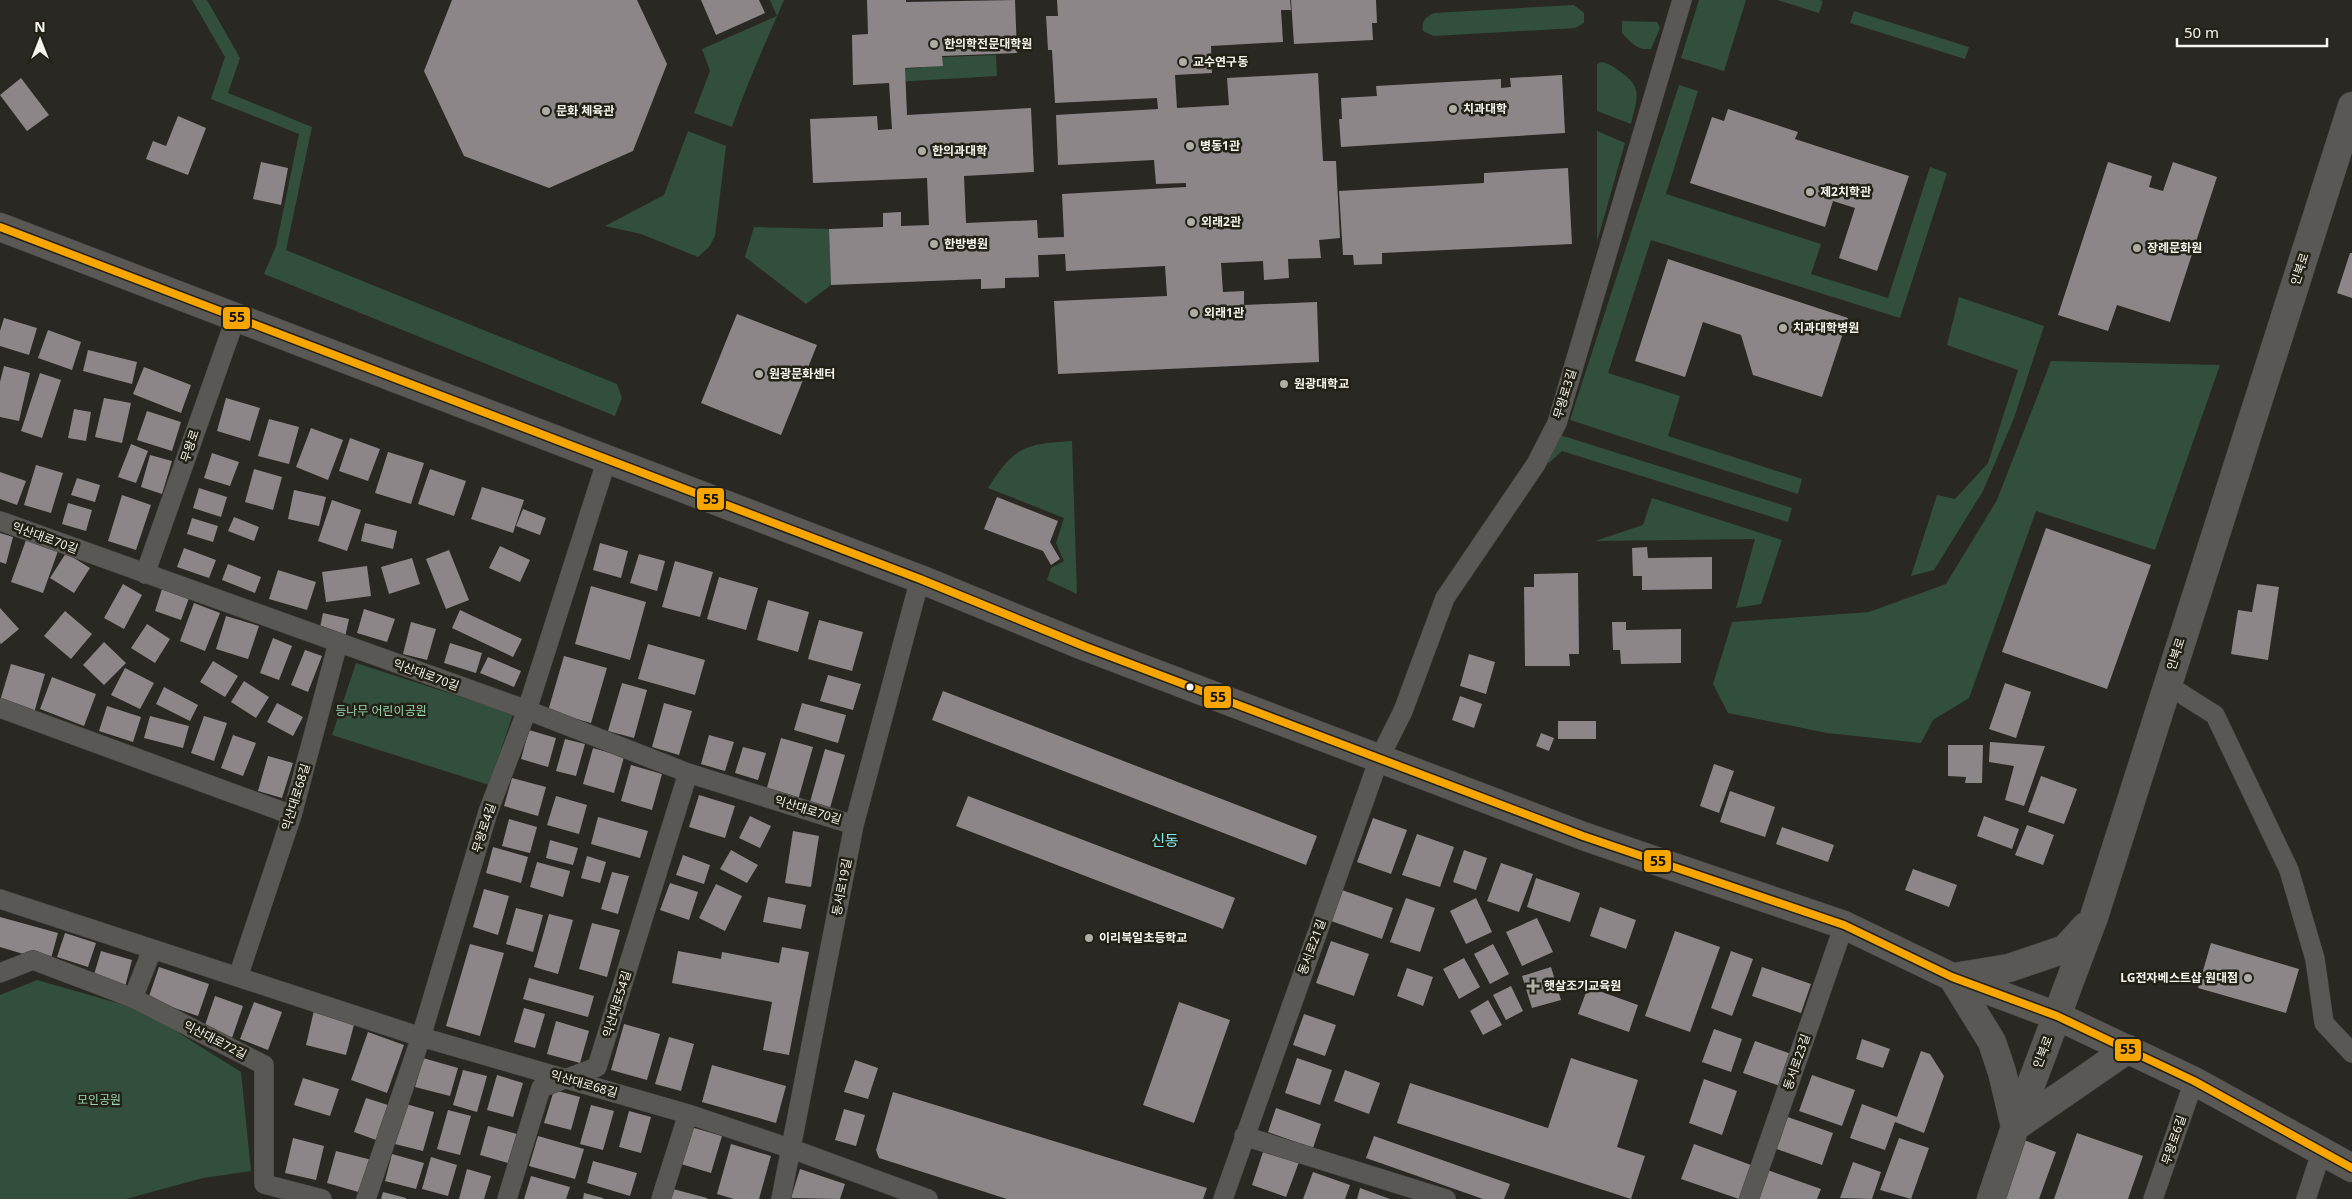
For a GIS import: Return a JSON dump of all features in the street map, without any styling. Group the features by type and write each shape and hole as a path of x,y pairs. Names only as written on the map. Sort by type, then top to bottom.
{"street":[{"name":"무왕로3길","path":"1379,759 1403,711 1445,598 1536,464 1557,423 1682,0"},
{"name":"인북로","path":"1991,1199 2015,1127 2094,917 2166,684 2352,106"},
{"path":"0,227 607,458 1086,647 1379,759 1583,836 1844,925 1952,977 2057,1016 2194,1080 2352,1168"},
{"name":"무왕로","path":"145,574 236,317"},
{"name":"무왕로4길","path":"366,1199 421,1037 488,812 527,710 607,458"},
{"name":"익산대로70길","path":"0,521 527,710 688,773 854,825"},
{"name":"동서로19길","path":"782,1199 854,825 920,580"},
{"name":"익산대로68길","path":"238,977 292,815 338,643"},
{"path":"2166,684 2215,715 2289,870 2315,959 2324,1023 2352,1053"},
{"path":"0,708 292,815"},
{"name":"동서로21길","path":"1223,1199 1379,759"},
{"name":"익산대로54길","path":"507,1199 541,1088 597,1067 688,773"},
{"name":"익산대로68길","path":"0,899 421,1037 688,1114 792,1149 928,1199"},
{"path":"1952,977 2009,968 2065,949 2094,917"},
{"name":"동서로23길","path":"1749,1199 1844,925"},
{"path":"133,998 152,950"},
{"name":"익산대로72길","path":"0,973 32,960 133,998 264,1065 264,1184 322,1199"},
{"path":"1952,977 1992,1042 2002,1072 2015,1127 2128,1049"},
{"name":"무왕로6길","path":"2153,1199 2194,1080"},
{"path":"661,1199 688,1114"},
{"path":"1244,1136 1446,1199"},
{"path":"2306,1199 2322,1150"}],"green space":[{"path":"192,0 207,0 240,58 228,93 312,127 286,250 617,384 622,398 615,416 264,274 276,246 299,134 211,99 225,57"},
{"path":"770,0 784,0 750,79 732,127 694,113 710,71 702,49 777,16"},
{"path":"1699,0 1746,0 1724,71 1681,58"},
{"path":"1777,0 1820,0 1823,1 1819,13"},
{"path":"1574,5 1584,13 1584,23 1575,28 1434,36 1423,31 1425,20 1434,13"},
{"path":"1854,11 1969,47 1965,59 1850,23"},
{"path":"1622,21 1657,22 1660,28 1651,49 1642,49 1628,40 1622,33"},
{"path":"996,55 997,76 895,82 894,69 921,68 921,58"},
{"path":"1601,62 1607,63 1629,79 1636,90 1637,96 1631,124 1597,111 1597,64"},
{"path":"1679,85 1698,91 1666,194 1821,244 1811,274 1888,298 1930,167 1947,173 1900,318 1651,240 1608,373 1680,396 1668,436 1802,479 1798,494 1570,420"},
{"path":"688,131 726,146 715,236 709,247 698,257 641,234 605,226 664,195"},
{"path":"1597,131 1625,143 1597,242"},
{"path":"754,227 829,229 831,285 806,304 745,257"},
{"path":"1959,297 2044,326 2014,418 1983,491 1934,570 1911,576 1937,495 1955,499 1988,463 2018,370 1947,345"},
{"path":"2051,361 2220,365 2155,550 2036,511 1969,698 1933,720 1921,743 1827,733 1728,713 1713,684 1732,622 1869,612 1946,584 1997,500"},
{"path":"1560,435 1792,508 1788,522 1562,451 1549,463 1541,458"},
{"path":"1072,441 1077,594 1047,580 1051,568 1064,561 1056,543 1064,518 988,488 1005,464 1022,450 1042,444"},
{"path":"1652,498 1782,540 1761,604 1736,608 1755,539 1595,541 1643,525"},
{"name":"등나무 어린이공원","path":"356,663 513,714 489,785 332,735"},
{"name":"모인공원","path":"37,980 142,1010 241,1072 251,1171 203,1178 126,1199 0,1199 0,995"}],"building":[{"name":"문화 체육관","path":"452,0 637,0 667,64 633,151 549,188 464,156 424,71"},
{"path":"701,0 759,0 765,13 716,35"},
{"path":"867,0 906,0 906,2 1015,0 1017,53 942,56 943,66 905,68 907,115 1031,108 1034,172 964,176 966,223 1037,220 1038,238 1064,237 1062,194 1186,187 1186,183 1156,184 1154,160 1058,165 1056,115 1158,109 1157,98 1055,103 1052,50 1048,50 1046,16 1058,16 1057,0 1290,0 1291,10 1281,10 1283,42 1211,46 1212,73 1175,75 1177,108 1229,105 1227,78 1318,73 1323,161 1336,161 1340,238 1319,240 1321,258 1288,259 1289,278 1264,280 1263,261 1221,263 1223,292 1244,291 1244,305 1317,302 1319,362 1058,374 1054,301 1167,296 1165,266 1066,271 1065,254 1038,255 1039,277 1005,278 1005,288 981,289 981,279 831,285 829,229 883,227 883,213 901,212 901,226 929,225 927,178 813,183 810,119 877,116 878,130 892,129 889,83 853,85 852,35 868,34"},
{"path":"1291,0 1376,0 1377,23 1372,23 1373,40 1294,44"},
{"name":"치과대학","path":"1562,75 1565,133 1341,147 1339,119 1342,119 1341,98 1377,96 1376,86 1501,79 1501,88 1511,87 1510,78"},
{"path":"21,78 49,115 27,131 0,95"},
{"name":"제2치학관","path":"1728,109 1798,132 1795,139 1909,176 1877,271 1839,258 1855,208 1833,201 1825,227 1690,183 1712,117 1724,121"},
{"path":"178,116 206,128 188,175 146,159 153,141 166,146"},
{"path":"261,162 288,168 281,205 253,199"},
{"name":"장례문화원","path":"2108,162 2152,176 2149,187 2163,191 2173,162 2217,177 2170,322 2117,305 2108,331 2058,315"},
{"path":"1568,168 1572,244 1382,253 1382,264 1354,265 1353,255 1343,255 1339,191 1484,183 1484,173"},
{"path":"2350,253 2352,253 2352,298 2337,293"},
{"name":"치과대학병원","path":"1668,259 1848,318 1822,397 1753,375 1741,335 1703,322 1685,377 1635,361"},
{"name":"원광문화센터","path":"737,314 817,345 781,435 701,403"},
{"path":"4,318 37,328 29,355 0,346 0,331"},
{"path":"48,330 81,342 72,370 38,358"},
{"path":"88,350 137,362 132,384 83,371"},
{"path":"4,366 30,373 19,421 0,417 0,382"},
{"path":"144,367 191,385 181,413 133,394"},
{"path":"40,373 61,380 42,438 21,431"},
{"path":"104,398 131,403 122,443 95,437"},
{"path":"226,398 260,408 250,441 217,431"},
{"path":"74,409 91,412 86,441 68,438"},
{"path":"147,411 181,422 172,451 137,440"},
{"path":"269,419 299,427 289,464 258,456"},
{"path":"311,428 343,440 328,480 296,467"},
{"path":"350,438 380,449 368,481 339,471"},
{"path":"131,444 148,451 136,483 118,477"},
{"path":"388,452 424,463 411,504 375,493"},
{"path":"212,453 239,462 230,486 204,478"},
{"path":"150,455 172,461 162,494 141,487"},
{"path":"36,465 63,473 51,513 24,505"},
{"path":"254,469 282,477 273,510 245,502"},
{"path":"430,469 466,481 454,516 418,504"},
{"path":"0,472 26,481 17,505 0,499"},
{"path":"77,478 100,485 95,502 71,495"},
{"path":"482,487 524,500 513,533 471,519"},
{"path":"199,488 227,497 221,517 193,508"},
{"path":"294,490 326,497 319,526 288,519"},
{"path":"122,495 151,505 136,550 108,541"},
{"path":"997,497 1058,521 1050,542 1060,559 1051,565 1043,551 984,529"},
{"path":"332,500 361,510 347,551 318,541"},
{"path":"68,503 92,510 86,531 62,524"},
{"path":"523,509 546,518 540,535 516,526"},
{"path":"234,517 259,527 254,541 228,531"},
{"path":"192,518 218,526 213,542 187,534"},
{"path":"365,523 397,531 393,549 361,541"},
{"path":"2046,528 2151,565 2107,689 2002,652"},
{"path":"0,533 13,537 6,564 0,562"},
{"path":"26,540 58,551 43,593 11,582"},
{"path":"600,543 628,551 621,578 593,570"},
{"path":"500,546 530,560 520,582 489,568"},
{"path":"1647,547 1648,558 1712,557 1712,589 1642,590 1642,576 1633,576 1632,548"},
{"path":"184,548 216,560 209,578 177,567"},
{"path":"449,550 469,600 446,609 426,559"},
{"path":"66,553 90,568 74,593 50,578"},
{"path":"639,554 665,561 657,591 630,583"},
{"path":"412,558 420,584 389,594 381,567"},
{"path":"675,561 713,572 700,617 662,607"},
{"path":"228,564 261,577 255,593 222,580"},
{"path":"367,566 371,596 326,602 322,572"},
{"path":"278,570 316,582 307,610 269,599"},
{"path":"1578,573 1579,654 1569,654 1570,666 1525,666 1524,587 1534,587 1534,574"},
{"path":"719,577 758,588 746,630 707,619"},
{"path":"123,584 142,595 124,629 104,618"},
{"path":"2257,584 2279,587 2268,660 2231,654 2238,610 2252,612"},
{"path":"591,586 646,602 630,660 575,644"},
{"path":"162,589 189,598 181,620 155,611"},
{"path":"768,600 809,612 798,652 757,640"},
{"path":"194,603 220,613 205,651 180,641"},
{"path":"0,608 19,629 1,644 0,643"},
{"path":"364,609 395,619 387,642 357,633"},
{"path":"460,610 522,639 513,657 452,628"},
{"path":"65,611 92,634 71,659 44,636"},
{"path":"323,613 349,619 345,637 319,632"},
{"path":"226,616 259,626 248,659 216,649"},
{"path":"819,620 863,632 852,671 808,659"},
{"path":"411,622 436,629 427,660 403,654"},
{"path":"1612,622 1626,622 1626,630 1681,629 1681,663 1621,664 1620,650 1613,650"},
{"path":"147,624 170,639 155,663 131,648"},
{"path":"273,638 292,646 279,680 260,673"},
{"path":"104,642 126,663 104,685 83,665"},
{"path":"450,643 482,653 476,673 444,663"},
{"path":"648,644 705,660 695,695 638,679"},
{"path":"305,650 322,656 308,692 291,685"},
{"path":"1469,654 1495,662 1486,694 1460,686"},
{"path":"564,656 607,668 591,723 548,711"},
{"path":"488,657 521,671 514,687 480,673"},
{"path":"213,661 238,676 225,697 200,682"},
{"path":"11,664 45,674 34,713 0,701"},
{"path":"125,668 154,683 140,709 111,695"},
{"path":"828,675 861,684 853,710 820,701"},
{"path":"52,677 96,694 84,726 40,709"},
{"path":"244,681 269,697 256,718 231,702"},
{"path":"622,683 647,690 634,738 608,731"},
{"path":"2005,683 2031,692 2016,738 1989,729"},
{"path":"164,687 198,705 190,721 156,704"},
{"path":"943,691 1317,836 1306,865 932,720"},
{"path":"1460,696 1482,704 1474,728 1452,720"},
{"path":"277,703 303,717 293,736 267,722"},
{"path":"664,703 692,711 679,755 652,747"},
{"path":"802,703 846,715 838,743 794,730"},
{"path":"107,706 141,717 133,742 99,731"},
{"path":"150,716 189,726 183,748 144,738"},
{"path":"204,716 227,723 214,761 191,753"},
{"path":"1558,721 1596,721 1596,739 1558,739"},
{"path":"529,730 556,738 548,767 521,759"},
{"path":"1541,733 1554,738 1549,751 1536,746"},
{"path":"233,735 256,743 243,776 221,768"},
{"path":"709,735 734,742 725,771 701,764"},
{"path":"781,738 813,747 798,800 766,791"},
{"path":"565,739 585,744 576,776 556,771"},
{"path":"1990,742 2045,746 2024,806 2005,800 2014,766 1989,762"},
{"path":"1948,745 1983,745 1982,783 1965,783 1966,777 1948,776"},
{"path":"743,747 766,753 758,780 735,773"},
{"path":"593,748 624,757 614,793 583,784"},
{"path":"825,749 845,755 830,808 810,802"},
{"path":"268,756 293,763 282,798 258,791"},
{"path":"1714,764 1734,771 1719,813 1700,806"},
{"path":"631,765 662,774 652,810 621,801"},
{"path":"2041,776 2077,789 2064,824 2028,812"},
{"path":"512,778 546,787 538,816 504,806"},
{"path":"1730,791 1775,807 1765,837 1720,822"},
{"path":"699,795 735,806 725,838 689,827"},
{"path":"556,796 587,805 579,834 547,825"},
{"path":"968,796 1235,898 1223,929 956,826"},
{"path":"750,816 771,826 760,848 739,838"},
{"path":"1984,816 2019,829 2012,849 1977,836"},
{"path":"598,817 648,831 640,858 591,844"},
{"path":"1373,818 1407,830 1391,874 1357,862"},
{"path":"509,819 537,827 530,853 502,846"},
{"path":"2027,825 2054,835 2043,865 2015,855"},
{"path":"1782,827 1834,845 1828,862 1776,844"},
{"path":"793,831 819,836 811,887 785,883"},
{"path":"1417,834 1454,847 1440,887 1402,875"},
{"path":"550,840 578,848 573,865 546,858"},
{"path":"493,847 528,857 521,883 486,873"},
{"path":"731,850 758,865 747,883 720,869"},
{"path":"1464,850 1487,858 1476,890 1453,882"},
{"path":"683,855 710,865 704,884 676,875"},
{"path":"587,856 606,862 600,883 581,878"},
{"path":"537,862 570,871 563,897 530,887"},
{"path":"1501,863 1533,874 1519,912 1487,901"},
{"path":"1913,869 1957,885 1949,907 1905,890"},
{"path":"612,872 629,876 618,914 601,909"},
{"path":"1536,878 1580,893 1570,922 1527,907"},
{"path":"670,883 698,892 689,920 660,910"},
{"path":"716,884 742,896 725,931 699,918"},
{"path":"484,889 509,896 498,935 473,927"},
{"path":"1342,890 1393,908 1382,939 1331,921"},
{"path":"768,897 806,905 801,929 763,922"},
{"path":"1406,898 1435,908 1420,952 1390,942"},
{"path":"1476,898 1492,932 1466,944 1450,911"},
{"path":"1600,907 1636,920 1626,949 1590,936"},
{"path":"516,908 543,915 533,952 506,944"},
{"path":"549,914 573,920 558,974 534,967"},
{"path":"0,917 58,933 50,962 0,947"},
{"path":"1537,918 1553,952 1522,966 1506,932"},
{"path":"592,923 620,930 607,977 579,969"},
{"path":"1675,931 1720,947 1690,1032 1645,1016"},
{"path":"65,933 96,943 88,967 57,957"},
{"path":"1331,941 1369,954 1354,996 1316,983"},
{"name":"LG전자베스트샵 원대점","path":"2211,943 2299,969 2286,1013 2198,988"},
{"path":"470,944 504,953 480,1036 446,1026"},
{"path":"1493,944 1509,974 1490,984 1474,954"},
{"path":"782,947 809,952 789,1055 763,1050 772,1002 672,983 678,951 721,959 722,952 779,963"},
{"path":"101,951 132,960 125,987 93,978"},
{"path":"1731,951 1753,959 1732,1016 1711,1008"},
{"path":"1464,958 1480,987 1459,999 1443,969"},
{"path":"159,967 209,984 198,1016 148,999"},
{"path":"1551,967 1561,1000 1532,1008 1522,976"},
{"path":"1762,967 1811,984 1801,1013 1752,996"},
{"path":"1407,968 1433,977 1423,1006 1397,996"},
{"path":"529,978 594,996 588,1017 523,999"},
{"path":"1511,986 1523,1011 1506,1020 1493,995"},
{"path":"1588,987 1638,1005 1629,1032 1578,1014"},
{"path":"215,996 243,1006 232,1038 204,1028"},
{"path":"1488,1000 1502,1025 1483,1035 1470,1011"},
{"path":"254,1002 282,1012 268,1050 240,1039"},
{"path":"1179,1002 1230,1020 1194,1123 1143,1105"},
{"path":"315,1006 356,1017 346,1055 306,1045"},
{"path":"524,1008 545,1014 535,1048 514,1042"},
{"path":"1304,1014 1336,1025 1325,1056 1293,1045"},
{"path":"556,1021 589,1031 580,1063 547,1054"},
{"path":"624,1024 660,1034 647,1080 611,1070"},
{"path":"1714,1029 1742,1039 1731,1072 1702,1062"},
{"path":"368,1032 404,1045 387,1093 351,1080"},
{"path":"669,1037 694,1044 681,1091 655,1084"},
{"path":"1862,1039 1890,1049 1883,1068 1856,1059"},
{"path":"1755,1041 1794,1055 1783,1087 1743,1073"},
{"path":"1921,1051 1930,1054 1944,1076 1924,1133 1895,1122 1885,1150 1850,1138 1862,1104 1897,1117"},
{"path":"423,1058 458,1068 450,1096 415,1087"},
{"path":"1297,1058 1332,1070 1320,1105 1285,1093"},
{"path":"1571,1058 1638,1080 1617,1147 1645,1156 1631,1199 1397,1123 1410,1083 1548,1128"},
{"path":"855,1060 878,1068 868,1099 844,1092"},
{"path":"712,1065 786,1086 776,1123 702,1102"},
{"path":"463,1070 487,1076 477,1112 453,1105"},
{"path":"1345,1070 1380,1083 1369,1114 1334,1101"},
{"path":"497,1075 523,1083 513,1117 487,1110"},
{"path":"1812,1075 1855,1090 1842,1126 1799,1111"},
{"path":"303,1078 339,1089 330,1116 294,1105"},
{"path":"1704,1079 1737,1091 1722,1135 1689,1123"},
{"path":"554,1090 580,1097 571,1130 544,1123"},
{"path":"893,1092 1207,1188 1203,1199 1007,1199 879,1158 876,1150"},
{"path":"366,1098 391,1106 379,1141 354,1132"},
{"path":"406,1104 434,1112 423,1151 395,1144"},
{"path":"591,1105 614,1111 603,1150 580,1144"},
{"path":"1276,1108 1321,1124 1313,1148 1268,1132"},
{"path":"844,1109 865,1115 856,1146 835,1140"},
{"path":"448,1110 471,1116 460,1155 437,1149"},
{"path":"629,1111 651,1117 641,1153 619,1147"},
{"path":"1785,1116 1833,1133 1822,1165 1774,1148"},
{"path":"488,1126 517,1134 508,1163 480,1155"},
{"path":"691,1127 722,1136 711,1173 681,1164"},
{"path":"2077,1133 2143,1156 2128,1199 2054,1199"},
{"path":"538,1136 584,1149 575,1179 529,1166"},
{"path":"1374,1136 1510,1184 1504,1199 1483,1199 1366,1158"},
{"path":"293,1138 324,1146 316,1180 285,1173"},
{"path":"1899,1138 1929,1148 1911,1199 1880,1190"},
{"path":"2024,1140 2056,1152 2039,1199 1999,1199"},
{"path":"731,1144 771,1156 759,1199 734,1199 717,1194"},
{"path":"1694,1144 1751,1165 1739,1199 1681,1179"},
{"path":"1264,1149 1299,1162 1286,1197 1252,1185"},
{"path":"336,1151 372,1160 362,1193 327,1183"},
{"path":"392,1154 424,1163 416,1189 385,1181"},
{"path":"431,1157 457,1165 448,1196 422,1189"},
{"path":"593,1161 637,1173 630,1196 587,1183"},
{"path":"1853,1162 1881,1172 1872,1199 1840,1198"},
{"path":"1762,1168 1821,1189 1817,1199 1751,1199"},
{"path":"467,1169 491,1176 484,1199 459,1199"},
{"path":"800,1169 845,1184 840,1199 791,1198"},
{"path":"1313,1172 1350,1185 1345,1199 1303,1199"},
{"path":"531,1176 570,1187 566,1199 524,1199"},
{"path":"1360,1188 1390,1199 1357,1199"},
{"path":"673,1189 707,1198 707,1199 670,1199"},
{"path":"383,1192 406,1198 406,1199 381,1199"},
{"path":"584,1193 603,1198 603,1199 583,1199"}],"transit line":[{"name":"55","path":"0,227 920,579 1086,647 1583,836 1844,925 1952,977 2057,1016 2194,1081 2352,1168"}],"place":[{"name":"한의학전문대학원","path":"934,44"},
{"name":"교수연구동","path":"1183,62"},
{"name":"치과대학","path":"1453,109"},
{"name":"문화 체육관","path":"546,111"},
{"name":"병동1관","path":"1190,146"},
{"name":"한의과대학","path":"922,151"},
{"name":"제2치학관","path":"1810,192"},
{"name":"외래2관","path":"1191,222"},
{"name":"한방병원","path":"934,244"},
{"name":"장례문화원","path":"2137,248"},
{"name":"외래1관","path":"1194,313"},
{"name":"치과대학병원","path":"1783,328"},
{"name":"원광문화센터","path":"759,374"},
{"name":"원광대학교","path":"1284,384"},
{"name":"이리북일초등학교","path":"1089,938"},
{"name":"LG전자베스트샵 원대점","path":"2248,978"},
{"name":"햇살조기교육원","path":"1533,986"}],"district":[{"name":"신동","path":"1165,841"}]}
